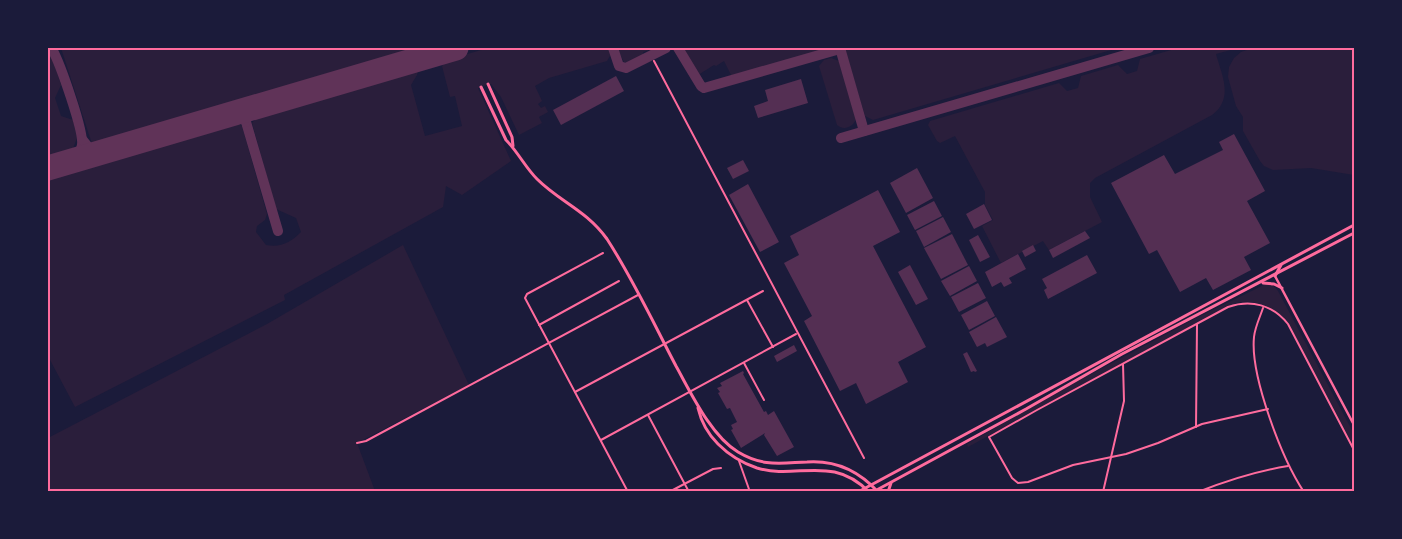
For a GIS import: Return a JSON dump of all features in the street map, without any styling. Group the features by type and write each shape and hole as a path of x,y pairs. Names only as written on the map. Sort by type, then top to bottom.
{"main road":[{"path":"488,84 512,137 513,147"},
{"path":"481,87 506,140 527,167 537,179 595,224 614,250 698,407 719,436 736,451 771,464 830,463 849,469 872,484 876,491 1011,418 1122,354 1275,276 1354,233"},
{"path":"858,492 1354,225"},
{"path":"1275,276 1281,265"},
{"path":"1265,273 1275,276"},
{"path":"1260,283 1270,283 1282,288"},
{"path":"698,407 700,418 714,440 739,461 757,468 770,470 817,469 830,471 856,481 869,492"},
{"path":"888,492 892,481"}],"street":[{"path":"654,62 864,458"},
{"path":"602,253 527,294 525,297 628,492"},
{"path":"1275,276 1354,425"},
{"path":"539,325 619,281"},
{"path":"575,392 763,291"},
{"path":"357,443 366,441 638,295"},
{"path":"746,300 772,347"},
{"path":"1268,409 1196,427 1158,443 1111,458 1073,465 1028,482 1018,482 1012,478 989,437 1196,324 1240,303 1250,302 1271,309 1281,315 1288,324 1354,450"},
{"path":"1263,307 1254,336 1255,366 1288,466 1304,492"},
{"path":"1196,324 1196,427"},
{"path":"601,440 798,334"},
{"path":"744,363 764,400"},
{"path":"1103,492 1124,401 1123,364"},
{"path":"1007,411 1011,418"},
{"path":"648,415 689,492"},
{"path":"739,461 750,492"},
{"path":"1198,492 1237,477 1288,466"},
{"path":"669,492 713,468 721,468"}],"shaded area":[{"path":"61,48 421,48 92,144"},
{"path":"488,48 609,48 611,54 607,61 549,78 535,86 542,101 538,104 541,108 545,106 548,112 539,117 542,123 519,135 501,97 491,84 478,88 511,161 462,195 446,186 443,207 284,295 285,300 75,407 48,356 48,176 237,123 242,126 267,214 265,220 257,226 256,232 266,245 281,245 293,239 301,232 296,218 276,209 252,123 261,113 412,70 418,71 411,85 425,136 462,126 455,96 450,97 442,66 447,60"},
{"path":"617,48 661,48 651,52 649,50 643,52 643,57 628,64 624,62"},
{"path":"681,48 831,48 732,77 724,61 697,75"},
{"path":"844,48 1118,48 873,120 865,116"},
{"path":"1178,48 1238,48 1216,54 1225,86 1225,94 1219,108 1212,115 1095,178 1090,183 1090,197 1102,222 1049,250 1043,241 1001,263 982,226 993,220 985,205 985,192 955,136 940,143 928,125 930,121 1059,83 1067,91 1078,88 1081,76 1118,65 1127,74 1137,71 1140,59"},
{"path":"1253,48 1354,48 1354,175 1311,168 1273,170 1264,166 1260,161 1243,131 1243,117 1236,106 1228,77 1229,67 1234,58 1241,52"},
{"path":"48,53 52,55 61,85 55,98 61,116 73,120 77,138 72,151 48,158"},
{"path":"831,58 839,61 856,119 848,127 842,128 837,125 819,66 824,60"},
{"path":"403,245 469,385 357,443 375,491 48,492 48,438 267,324"},
{"path":"1266,284 1273,285 1278,291 1354,434 1354,447 1286,319 1265,305 1242,302 1226,307 968,447 967,444 1080,380 1198,317"}],"building":[{"path":"616,76 624,91 561,125 553,110"},
{"path":"801,79 808,103 758,118 754,106 768,101 765,90"},
{"path":"1234,134 1265,191 1247,201 1270,243 1244,257 1251,270 1213,290 1206,278 1180,292 1157,250 1149,254 1111,183 1164,155 1175,174 1223,150 1219,142"},
{"path":"743,160 749,171 733,179 727,168"},
{"path":"917,168 933,198 906,213 890,183"},
{"path":"748,184 779,242 760,252 729,195"},
{"path":"878,190 900,232 873,246 926,347 898,362 908,382 866,404 856,383 840,391 804,321 812,316 784,263 799,255 790,236"},
{"path":"934,201 942,216 915,230 907,215"},
{"path":"984,204 992,220 974,229 966,214"},
{"path":"943,217 951,232 924,247 916,231"},
{"path":"1085,231 1090,238 1053,258 1049,250"},
{"path":"952,234 968,265 941,279 924,248"},
{"path":"978,235 990,257 980,262 969,240"},
{"path":"1033,245 1036,251 1025,257 1022,251"},
{"path":"1018,254 1026,269 1009,278 1012,283 1004,287 1001,282 992,287 985,272"},
{"path":"1087,255 1097,273 1048,299 1044,290 1047,288 1042,279"},
{"path":"910,265 928,299 916,305 898,272"},
{"path":"969,266 977,281 950,296 941,281"},
{"path":"978,283 986,298 959,312 951,297"},
{"path":"987,301 995,316 969,330 961,315"},
{"path":"996,317 1007,337 987,347 985,343 977,347 969,332"},
{"path":"794,345 797,351 777,362 774,356"},
{"path":"967,352 977,371 975,372 971,372 963,354"},
{"path":"743,371 764,412 766,411 768,415 774,411 794,447 777,456 764,435 765,433 741,448 731,430 733,429 731,425 737,422 730,408 727,409 717,388 722,386 720,383"}],"taxiway":[{"path":"613,48 619,66 626,68 666,48"},
{"path":"678,48 704,88 840,49"},
{"path":"840,48 864,131"},
{"path":"841,138 1149,48"},
{"path":"52,49 71,97 82,137 81,150 72,161"},
{"path":"246,122 247,114 261,105"},
{"path":"228,115 241,116 246,122 278,231"},
{"path":"82,139 90,149 103,152"}],"runway":[{"path":"48,168 456,48"}]}
